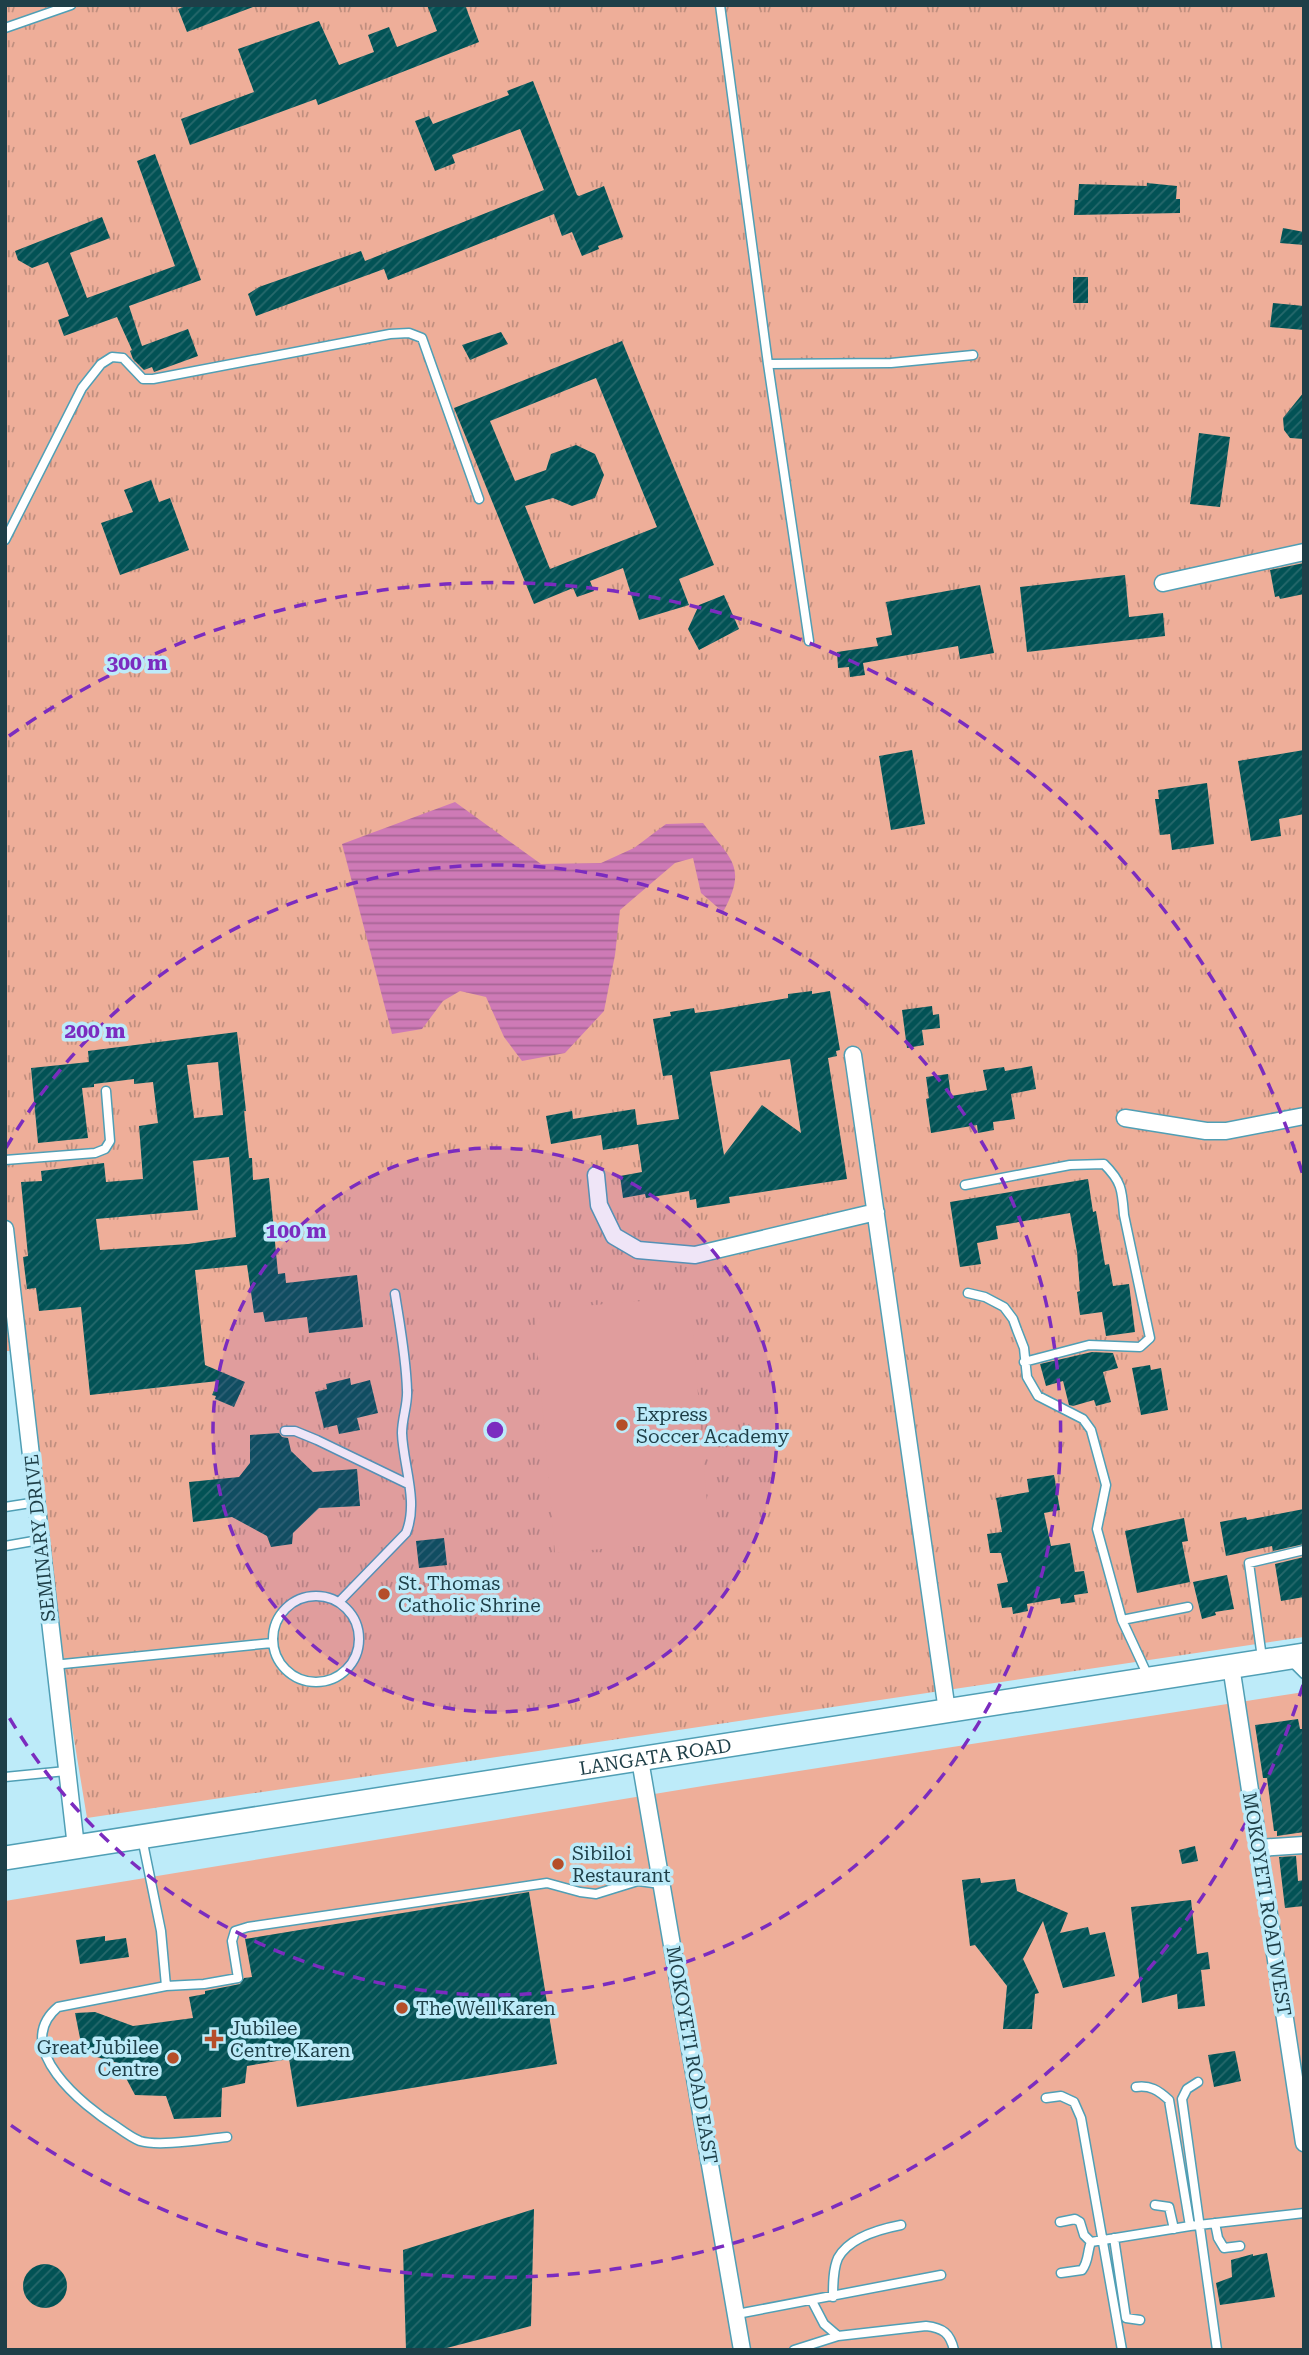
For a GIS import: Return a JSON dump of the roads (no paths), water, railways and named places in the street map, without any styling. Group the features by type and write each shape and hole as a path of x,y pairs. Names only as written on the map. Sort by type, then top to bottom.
{"main road":[{"name":"LANGATA ROAD","path":"5,1858 1296,1656"}],"street":[{"path":"1163,583 1304,552"},
{"path":"853,1055 947,1711"},
{"path":"1125,1118 1206,1131 1226,1131 1304,1116"},
{"path":"596,1175 599,1205 614,1236 638,1250 695,1255 876,1212"},
{"name":"SEMINARY DRIVE","path":"5,1229 76,1847"},
{"name":"MOKOYETI ROAD WEST","path":"1231,1666 1304,2143"},
{"name":"MOKOYETI ROAD EAST","path":"640,1760 664,1884 742,2350"},
{"path":"1259,1848 1304,1845"}],"lane":[{"path":"5,28 71,5"},
{"path":"720,5 768,365 809,641"},
{"path":"5,540 82,388 101,364 112,357 122,358 143,379 153,379 390,334 409,333 422,338 479,499"},
{"path":"768,365 891,363 973,355"},
{"path":"5,1160 95,1153 105,1149 110,1141 106,1091"},
{"path":"965,1185 1070,1165 1104,1164 1117,1177 1123,1195 1124,1215 1150,1338 1140,1347 1089,1345 1024,1362"},
{"path":"968,1293 985,1297 1004,1307 1013,1319 1024,1348 1027,1377 1038,1396 1083,1419 1091,1430 1107,1485 1097,1529 1122,1620 1149,1679"},
{"path":"339,1602 405,1533 410,1523 411,1503 402,1431 407,1393 405,1349 394,1294"},
{"path":"285,1431 295,1431 317,1440 408,1484"},
{"path":"5,1507 37,1502"},
{"path":"5,1546 39,1540"},
{"path":"1262,1661 1249,1563 1304,1550"},
{"path":"308,1596 324,1596 339,1602 351,1612 359,1627 360,1643 355,1658 346,1671 332,1680 316,1682 300,1679 286,1671 277,1658 272,1643 274,1627 281,1612 293,1602 308,1596"},
{"path":"1122,1620 1188,1607"},
{"path":"53,1665 272,1643"},
{"path":"1296,1656 1304,1674"},
{"path":"5,1776 66,1771"},
{"path":"141,1835 161,1931 166,1986"},
{"path":"227,2137 150,2143 138,2140 105,2120 73,2094 52,2071 44,2047 43,2028 47,2016 58,2007 166,1986 204,1984 238,1978 232,1938 235,1931 248,1927 547,1883 596,1894 638,1881 664,1884"},
{"path":"1198,2082 1187,2089 1182,2099 1217,2350"},
{"path":"1136,2087 1146,2086 1158,2090 1169,2100 1190,2226"},
{"path":"1046,2098 1061,2096 1074,2102 1081,2118 1122,2350"},
{"path":"1155,2205 1168,2207 1174,2229"},
{"path":"1091,2242 1190,2226 1304,2213"},
{"path":"1060,2222 1075,2219 1080,2222 1084,2235 1091,2242"},
{"path":"1215,2223 1218,2238 1224,2248 1240,2246"},
{"path":"833,2297 833,2279 838,2258 851,2244 882,2229 901,2225"},
{"path":"1114,2238 1126,2318 1140,2320"},
{"path":"1061,2273 1082,2270 1088,2261 1091,2242"},
{"path":"737,2314 942,2275"},
{"path":"812,2301 824,2324 838,2336"},
{"path":"794,2350 838,2336 926,2326 940,2327 948,2334 954,2350"}],"place":[{"name":"Express Soccer Academy","path":"622,1425"},
{"name":"St. Thomas Catholic Shrine","path":"384,1594"},
{"name":"Sibiloi Restaurant","path":"558,1864"},
{"name":"The Well Karen","path":"402,2008"},
{"name":"Jubilee Centre Karen","path":"214,2039"},
{"name":"Great Jubilee Centre","path":"173,2058"}]}
